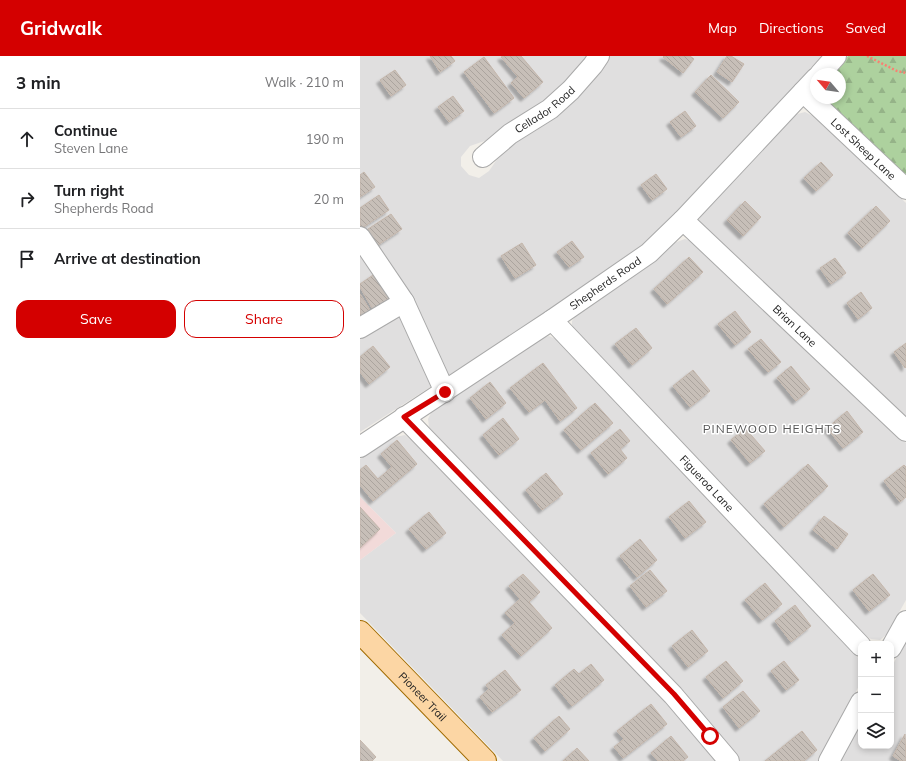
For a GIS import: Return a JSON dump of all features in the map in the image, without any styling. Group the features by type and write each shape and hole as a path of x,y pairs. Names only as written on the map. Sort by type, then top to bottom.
{"main road":[{"name":"Pioneer Trail","path":"360,632 485,761"}],"street":[{"name":"Cellador Road","path":"484,157 510,134 550,109 571,90 593,65 598,56"},
{"path":"825,68 836,56"},
{"name":"Shepherds Road","path":"360,447 552,320 649,252 683,220 810,85"},
{"name":"Lost Sheep Lane","path":"828,104 906,189"},
{"name":"Brian Lane","path":"683,220 906,431"},
{"path":"360,236 404,302 445,392"},
{"path":"360,328 404,302"},
{"name":"Figueroa Lane","path":"552,320 858,643"},
{"path":"404,417 674,694 729,761"},
{"path":"894,643 906,621"},
{"path":"829,761 858,708"}],"path":[{"path":"867,56 897,71 906,73"}],"shaded area":[{"path":"360,56 590,56 549,101 496,137 470,146 461,157 461,166 469,175 479,178 489,171 500,155 606,56 822,56 650,240 521,329 360,432"},
{"path":"805,112 813,116 906,203 906,418 698,222 702,213 794,115"},
{"path":"685,239 694,242 906,443 906,600 887,634 880,640 871,639 864,635 577,333 572,325 572,321 576,316 653,263 674,243"},
{"path":"549,336 558,340 858,658 858,688 819,761 740,761 719,734 429,427 428,419 432,411 540,339"},
{"path":"405,435 662,696 716,761 503,761 360,613 360,560 396,533 360,497 360,459 395,437"},
{"path":"360,497 396,533 360,560"},
{"path":"906,640 906,761 840,761 858,728 858,749 894,749 894,662"}],"green space":[{"path":"848,56 906,56 906,176 830,104 846,104 846,68 837,68"}],"building":[{"path":"430,56 451,56 455,61 440,72"},
{"path":"521,56 543,82 524,98 511,83 518,77 501,57"},
{"path":"690,56 694,59 683,73 663,57"},
{"path":"727,56 731,56 744,64 732,82 717,72"},
{"path":"484,57 514,98 494,113 464,72"},
{"path":"395,70 406,85 391,96 380,80"},
{"path":"711,75 739,102 723,118 695,92"},
{"path":"453,96 464,111 449,122 438,107"},
{"path":"685,111 696,126 681,137 670,122"},
{"path":"821,162 833,175 816,191 804,178"},
{"path":"364,172 375,187 360,197 360,175"},
{"path":"656,174 667,189 652,200 641,185"},
{"path":"379,195 389,210 362,228 360,224 360,208"},
{"path":"745,201 761,217 743,236 727,220"},
{"path":"876,206 890,221 862,248 848,233"},
{"path":"391,214 402,229 375,247 365,231"},
{"path":"572,241 584,257 569,267 557,252"},
{"path":"522,243 536,265 515,278 501,256"},
{"path":"689,257 703,272 667,304 654,289"},
{"path":"835,258 846,273 831,284 820,268"},
{"path":"376,273 393,300 374,311 360,287 360,284"},
{"path":"861,292 872,308 858,319 847,303"},
{"path":"360,294 371,312 360,319"},
{"path":"735,311 751,332 735,345 718,324"},
{"path":"636,328 652,348 632,365 615,344"},
{"path":"761,339 781,362 768,372 748,349"},
{"path":"906,343 906,367 905,368 894,352"},
{"path":"373,346 390,367 369,384 360,372 360,357"},
{"path":"543,363 577,408 560,421 545,400 529,412 510,388"},
{"path":"791,366 810,389 796,401 777,378"},
{"path":"693,370 710,391 690,407 673,386"},
{"path":"490,382 506,403 486,419 470,398"},
{"path":"595,403 613,423 581,450 564,430"},
{"path":"847,411 863,432 843,448 827,428"},
{"path":"503,418 519,439 499,455 483,435"},
{"path":"745,428 765,451 750,463 731,440"},
{"path":"620,429 630,441 620,449 627,458 608,474 591,453"},
{"path":"397,440 417,464 373,501 360,485 360,470 366,465 378,479 392,467 381,454"},
{"path":"808,464 828,486 784,527 764,504"},
{"path":"904,465 906,467 906,497 900,502 884,481"},
{"path":"546,473 563,494 542,510 526,490"},
{"path":"689,501 706,522 685,538 669,517"},
{"path":"360,507 380,529 360,548"},
{"path":"429,512 446,533 426,549 409,529"},
{"path":"824,516 848,534 837,549 813,530"},
{"path":"640,539 657,560 637,577 620,556"},
{"path":"650,570 667,591 646,607 630,586"},
{"path":"523,574 540,592 529,602 552,628 521,656 502,635 515,623 505,613 520,599 509,586"},
{"path":"873,574 890,595 869,611 853,590"},
{"path":"765,583 782,604 762,620 745,600"},
{"path":"795,605 811,626 791,642 775,621"},
{"path":"692,630 708,651 688,667 672,646"},
{"path":"726,661 743,681 723,698 706,677"},
{"path":"784,661 799,680 786,690 771,671"},
{"path":"591,664 604,680 572,706 555,685 574,669 579,674"},
{"path":"505,670 521,690 492,712 480,697 489,689 486,685"},
{"path":"743,691 760,711 739,728 723,707"},
{"path":"651,704 667,724 623,758 614,747 624,739 617,731"},
{"path":"559,716 570,729 545,751 534,738"},
{"path":"802,731 817,750 804,761 765,761"},
{"path":"905,734 906,761 901,761 893,756"},
{"path":"671,736 688,757 683,761 658,761 651,753"},
{"path":"360,740 376,757 372,761 360,761"},
{"path":"577,748 589,761 563,761"}],"district":[{"name":"PINEWOOD HEIGHTS","path":"772,428"}],"route":[{"path":"445,392 404,417 674,694 710,736"}]}
